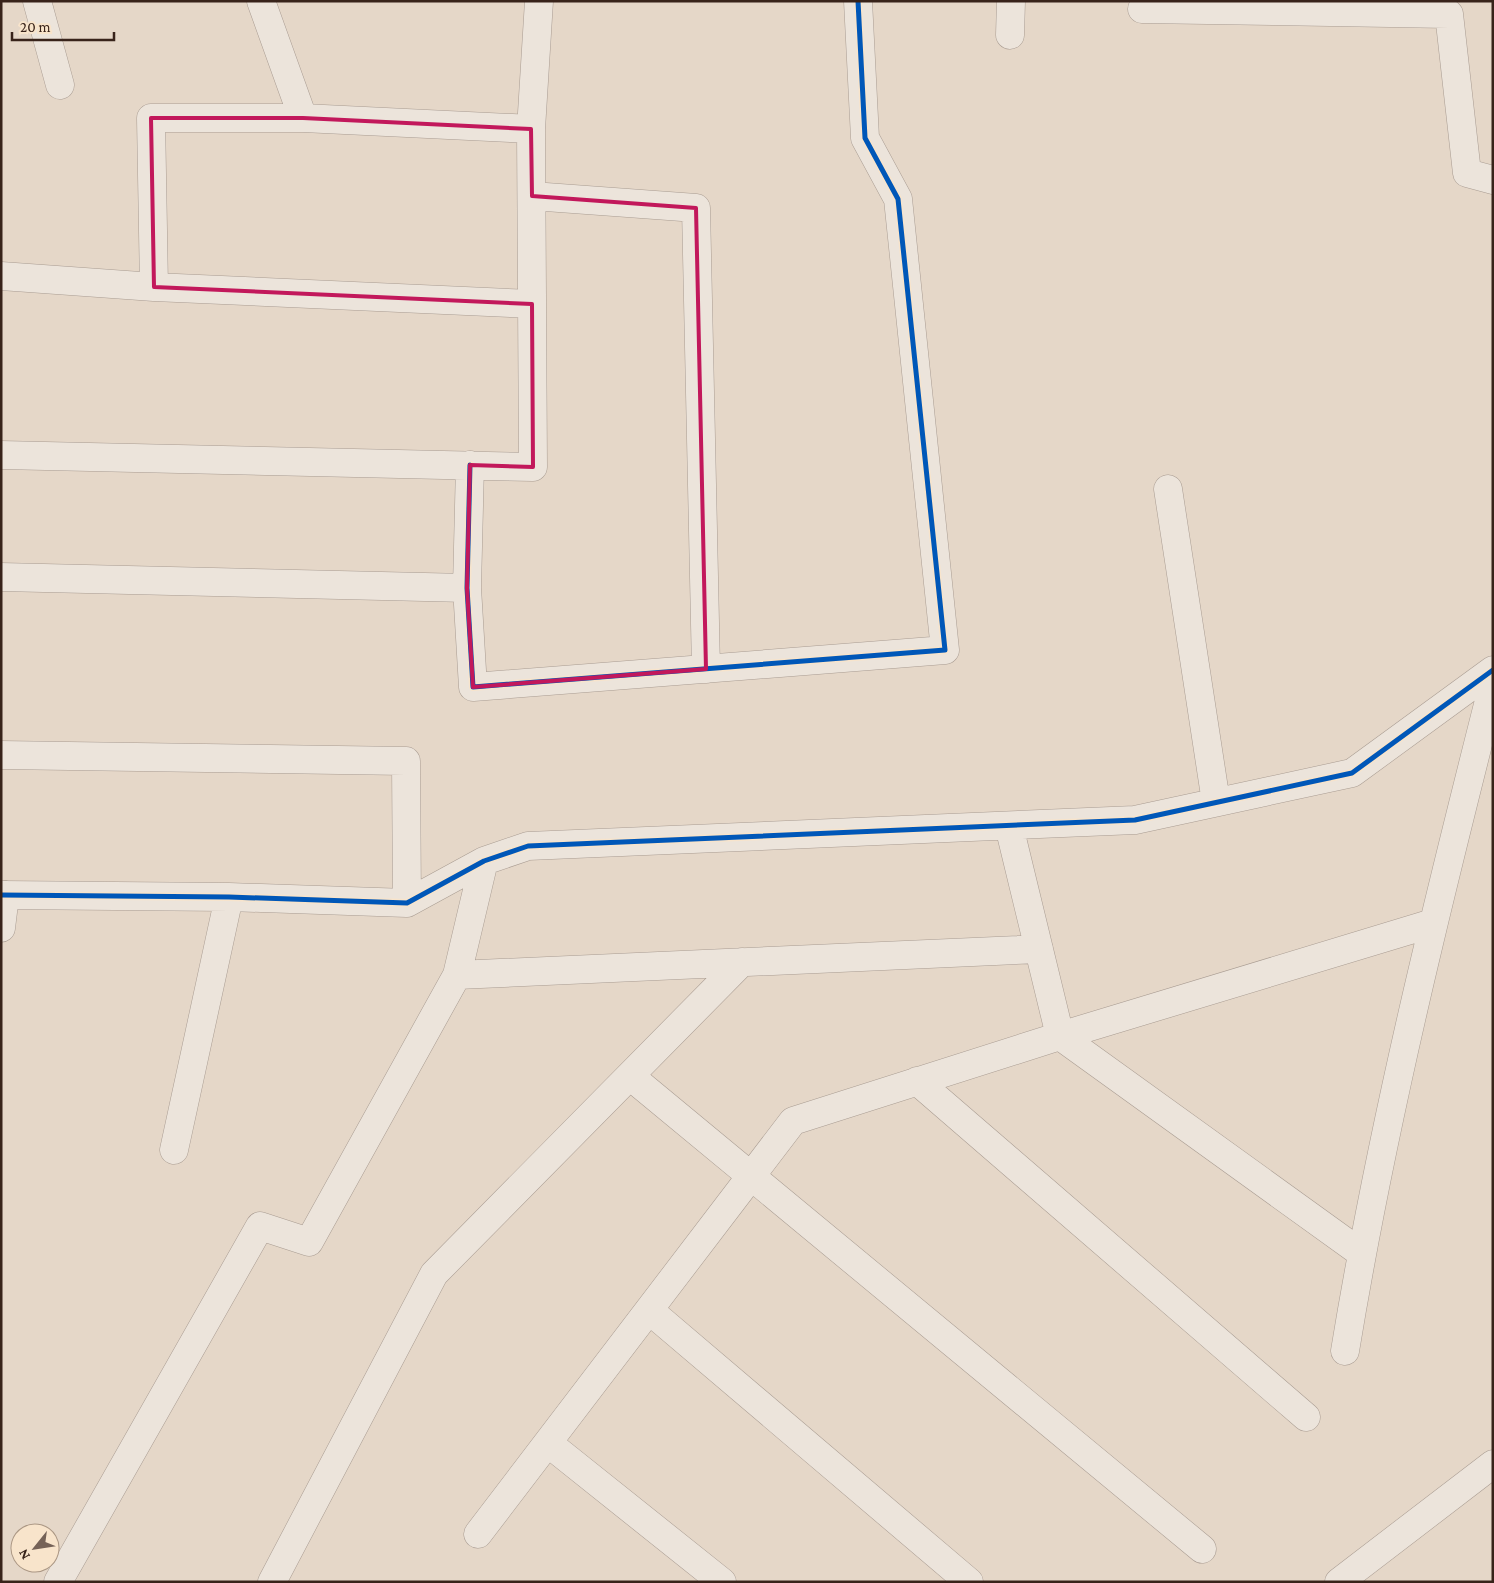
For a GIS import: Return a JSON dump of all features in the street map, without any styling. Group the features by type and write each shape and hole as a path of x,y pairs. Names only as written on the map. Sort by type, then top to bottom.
{"street":[{"path":"37,1 60,85"},
{"path":"261,1 304,118"},
{"path":"1,455 533,467 531,129 539,1"},
{"path":"470,465 467,588 473,687 946,650 898,199 865,138 858,1"},
{"path":"1010,35 1011,1"},
{"path":"1142,9 1449,14 1466,173 1493,180"},
{"path":"154,287 151,118 304,118 531,129"},
{"path":"532,196 696,208 706,669"},
{"path":"1,276 154,287 532,304"},
{"path":"1168,489 1216,802"},
{"path":"1,577 467,588"},
{"path":"1,928 3,895 229,897 407,903 484,861 528,846 1135,820 1352,773 1493,670"},
{"path":"1345,1351 1361,1253 1433,923 1493,685"},
{"path":"1,755 406,761 407,903"},
{"path":"1008,826 1060,1036 1361,1253"},
{"path":"58,1582 260,1226 309,1242 457,975 484,861"},
{"path":"174,1150 229,897"},
{"path":"478,1534 793,1121 1060,1036 1433,923"},
{"path":"457,975 1038,949"},
{"path":"272,1582 434,1274 742,962"},
{"path":"630,1076 1202,1549"},
{"path":"917,1081 1306,1417"},
{"path":"649,1310 969,1582"},
{"path":"548,1443 722,1582"},
{"path":"1339,1582 1493,1464"}],"highlighted area":[{"path":"151,118 303,118 531,129 532,196 696,208 706,669 473,687 467,588 470,465 533,467 532,304 154,287"}],"cycle path":[{"path":"470,465 467,588 473,687 945,650 898,199 865,138 858,1"},
{"path":"1,895 229,897 407,903 484,861 528,846 1135,820 1352,773 1493,670"}]}
